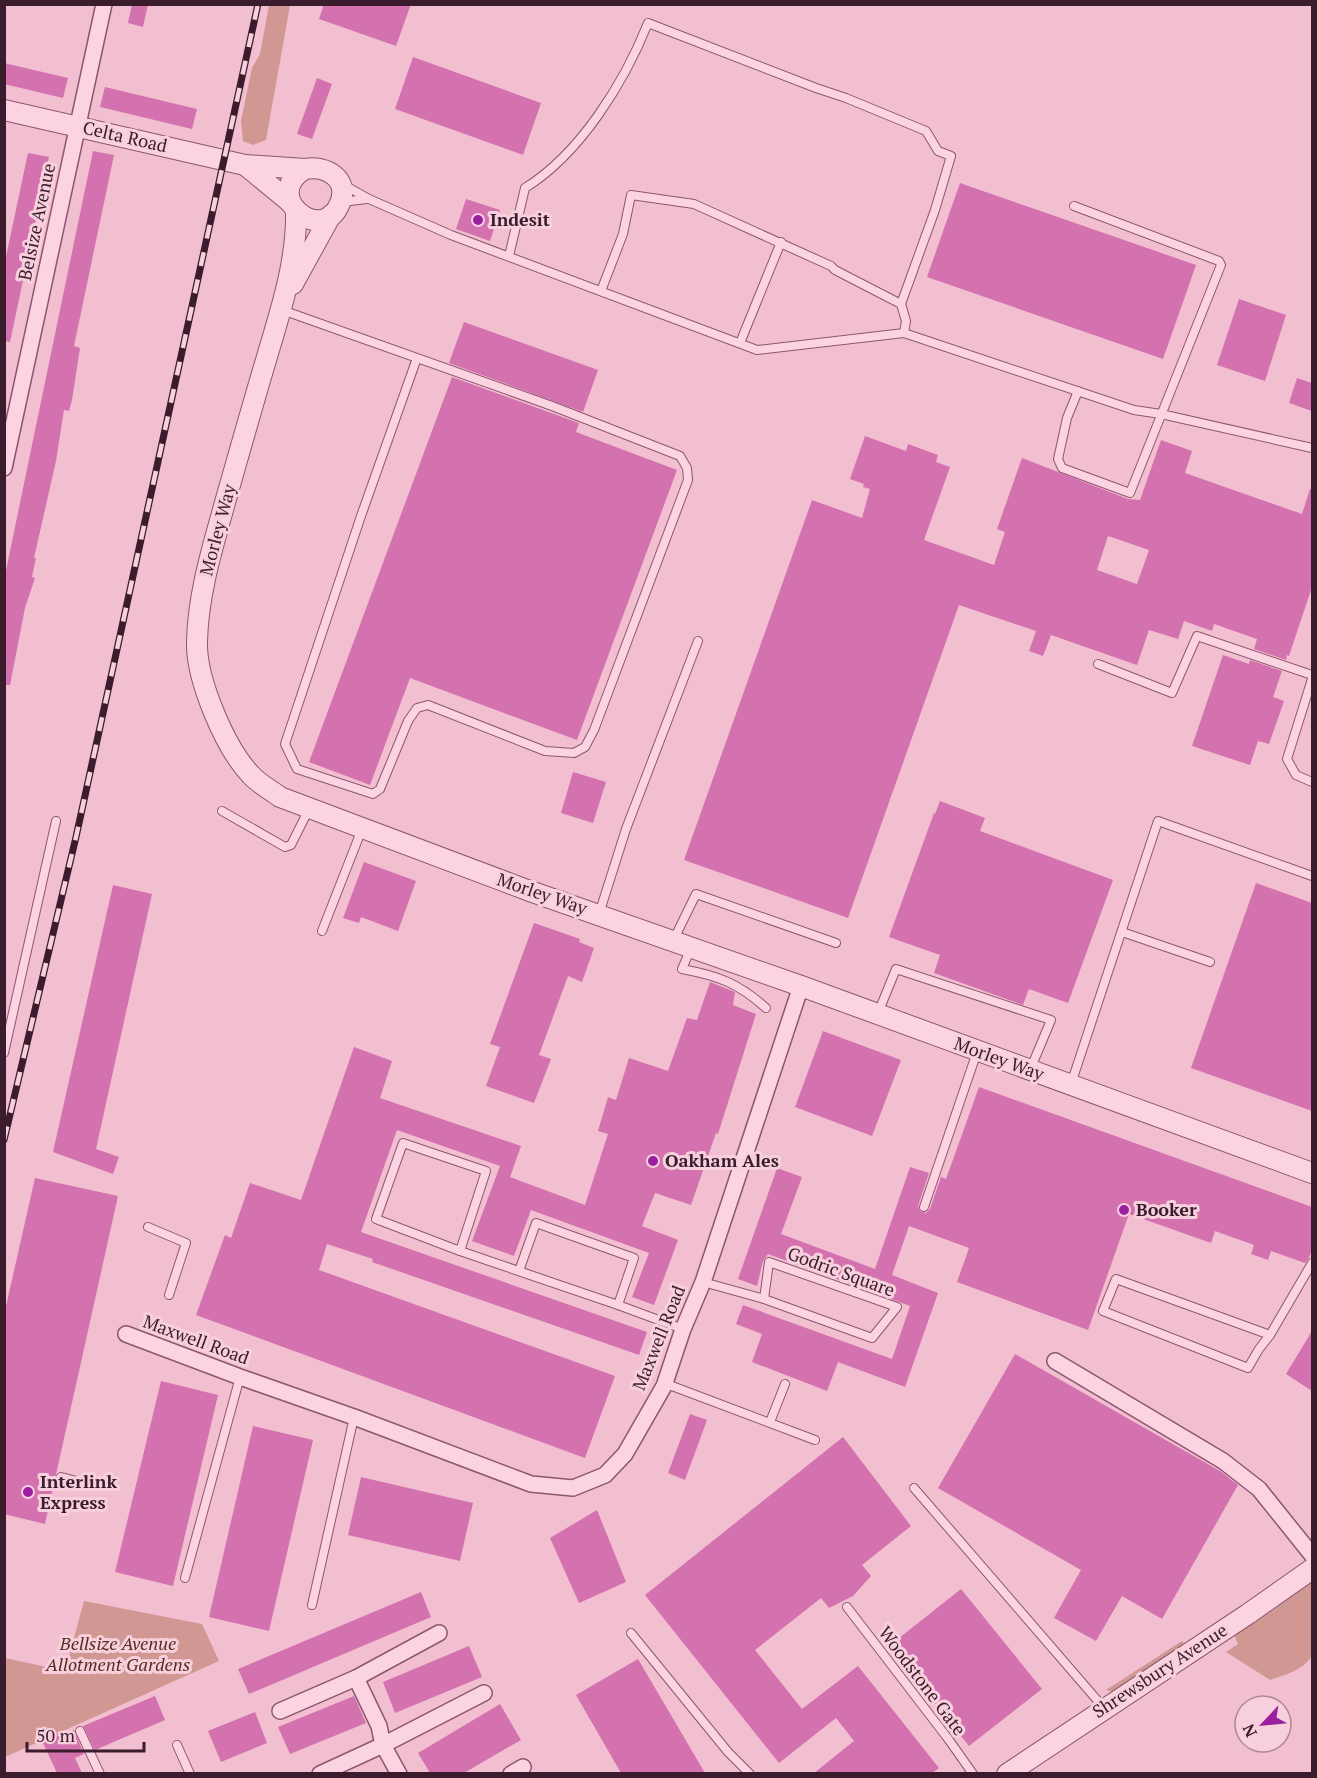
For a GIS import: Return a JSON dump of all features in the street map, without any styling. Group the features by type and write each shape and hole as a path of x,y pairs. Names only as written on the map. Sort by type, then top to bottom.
{"street":[{"name":"Belsize Avenue","path":"4,468 104,4"},
{"name":"Celta Road","path":"4,110 245,165 305,170"},
{"name":"Celta Road","path":"245,165 293,207"},
{"path":"314,167 323,168 335,176 338,181 342,194 336,209 323,219 314,220 293,207 289,193 293,180 305,170 314,167"},
{"name":"Morley Way","path":"293,207 297,226 283,303 205,576 197,643 199,671 220,727 251,775 280,797 527,890 801,986 1312,1173"},
{"name":"Morley Way","path":"283,303 336,209"},
{"name":"Maxwell Road","path":"126,1334 240,1377 354,1416 531,1484 573,1488 605,1475 625,1454 664,1383 703,1282 801,986"},
{"path":"1055,1361 1223,1461 1259,1489 1312,1555"},
{"name":"Shrewsbury Avenue","path":"1007,1773 1248,1614 1312,1569"},
{"path":"280,1711 356,1678 439,1634"},
{"path":"356,1678 379,1726 383,1745 399,1773"},
{"path":"320,1773 383,1745 484,1693"}],"lane":[{"path":"509,256 525,188 539,180 570,151 611,95 635,54 648,23 926,131 938,151 951,156 935,210 901,304 906,321 904,333"},
{"path":"338,181 369,199 452,235 757,350 904,333 1134,410 1312,448"},
{"path":"601,291 623,234 631,195 694,204 782,242 901,304"},
{"path":"336,209 369,199"},
{"path":"1074,206 1219,261 1221,265 1130,493 1062,468 1058,459 1067,418 1078,391"},
{"path":"740,343 782,242"},
{"path":"283,303 417,358 552,406 680,456 687,468 688,480 594,730 585,747 574,753 545,751 428,705 417,708 408,721 380,789 373,794 297,769 285,744 361,516 417,358"},
{"path":"1098,664 1172,693 1197,636 1312,677 1287,759 1296,775 1312,782"},
{"path":"598,914 626,829 698,641"},
{"path":"222,811 285,847 291,846 310,808"},
{"path":"4,1053 56,821"},
{"path":"1071,1085 1158,821 1312,876"},
{"path":"322,931 362,828"},
{"path":"766,1008 746,990 711,974 682,969 682,944 696,894 836,943"},
{"path":"1122,932 1210,962"},
{"path":"878,1014 896,969 1051,1020 1030,1070"},
{"path":"924,1207 978,1051"},
{"path":"460,1251 486,1171 403,1143 376,1219 460,1251 683,1329"},
{"path":"519,1271 536,1223 634,1258 618,1305"},
{"path":"148,1227 186,1243 169,1295"},
{"name":"Godric Square","path":"703,1282 764,1299 872,1338 897,1307 769,1262 764,1299"},
{"path":"1270,1335 1116,1279 1103,1311 1248,1368 1258,1349 1270,1335 1312,1263"},
{"path":"185,1578 240,1377"},
{"path":"664,1383 815,1440"},
{"path":"770,1422 785,1384"},
{"path":"312,1605 354,1416"},
{"path":"60,1477 92,1485"},
{"path":"914,1488 1104,1708"},
{"name":"Woodstone Gate","path":"847,1607 973,1773"},
{"path":"630,1633 733,1758 750,1773"},
{"path":"80,1731 100,1773"},
{"path":"177,1745 190,1773"}],"green space":[{"path":"269,5 290,5 266,140 253,145 243,141 241,121 252,68 260,54"},
{"path":"1312,1580 1312,1656 1304,1665 1270,1680 1226,1652 1238,1644 1234,1635 1276,1608"},
{"name":"Bellsize Avenue Allotment Gardens","path":"84,1601 202,1624 219,1661 5,1757 5,1658 65,1671"},
{"path":"1182,1641 1186,1647 1112,1692 1106,1690"}],"building":[{"path":"132,4 148,4 143,27 128,23"},
{"path":"324,4 411,4 396,46 319,19"},
{"path":"413,57 541,103 523,155 395,109"},
{"path":"4,63 68,78 63,98 4,84"},
{"path":"317,78 332,84 312,139 297,134"},
{"path":"105,87 197,109 192,129 100,107"},
{"path":"93,151 114,155 74,346 80,348 72,400 69,411 64,410 56,461 34,558 36,558 32,577 35,578 25,608 10,685 4,685 4,580"},
{"path":"28,153 49,157 10,342 4,341 4,266"},
{"path":"960,183 1196,265 1163,359 927,277"},
{"name":"Indesit","path":"466,199 500,210 490,241 456,229"},
{"path":"1239,299 1286,315 1265,381 1217,365"},
{"path":"464,322 598,370 583,412 449,363"},
{"path":"452,377 579,423 576,432 677,470 577,740 410,678 370,785 309,762"},
{"path":"1297,378 1312,383 1312,411 1289,403"},
{"path":"865,436 906,451 908,444 938,455 936,462 950,467 924,540 994,565 1005,532 997,529 1022,458 1128,499 1140,500 1161,440 1192,451 1185,473 1302,514 1310,489 1312,489 1312,587 1286,660 1254,649 1257,639 1214,624 1212,631 1184,621 1178,639 1149,630 1137,665 1051,635 1043,656 1029,651 1036,631 959,605 848,918 684,860 812,500 862,518 870,489 850,479","holes":["1108,536 1149,550 1137,584 1097,570"]},
{"path":"1223,655 1249,664 1250,660 1282,671 1273,697 1284,701 1269,744 1258,741 1250,765 1192,746"},
{"path":"573,772 606,782 593,823 561,813"},
{"path":"940,801 985,818 980,831 1113,880 1068,1003 1029,989 1023,1005 934,973 940,955 889,937"},
{"path":"364,862 416,881 398,931 361,917 359,923 343,918"},
{"path":"1256,883 1312,903 1312,1111 1191,1068"},
{"path":"113,885 152,894 96,1149 119,1157 113,1174 53,1152"},
{"path":"534,923 580,939 579,942 594,948 582,982 568,976 539,1055 551,1059 534,1103 486,1086 500,1047 490,1044"},
{"path":"710,982 735,992 733,1005 756,1014 718,1134 716,1133 691,1205 655,1193 642,1226 678,1240 654,1305 632,1297 649,1253 531,1210 514,1256 472,1241 500,1166 397,1130 361,1232 647,1332 639,1355 372,1262 373,1259 327,1244 319,1270 615,1376 585,1458 196,1315 225,1235 231,1238 250,1183 301,1200 354,1047 392,1061 380,1098 521,1146 510,1177 585,1205 608,1134 598,1131 608,1097 616,1100 629,1058 668,1071 687,1018 697,1020"},
{"path":"823,1031 901,1060 872,1136 795,1107"},
{"name":"Booker","path":"979,1087 1312,1207 1312,1249 1309,1258 1305,1263 1271,1251 1268,1260 1251,1254 1254,1245 1215,1231 1211,1243 1129,1214 1088,1330 957,1282 969,1248 909,1226 892,1275 938,1293 905,1387 838,1362 827,1391 752,1362 762,1334 736,1324 743,1305 892,1359 910,1306 768,1254 763,1261 757,1286 738,1279 777,1168 802,1177 781,1234 875,1269 910,1167 929,1173 918,1206 920,1211 926,1213 930,1209 941,1177 946,1179"},
{"path":"35,1178 118,1196 45,1524 4,1514 4,1315"},
{"path":"1312,1331 1312,1391 1286,1374"},
{"path":"1015,1354 1220,1471 1238,1485 1162,1619 1122,1596 1096,1641 1054,1618 1081,1570 938,1488"},
{"path":"161,1381 218,1395 173,1586 115,1572"},
{"path":"690,1414 707,1420 685,1480 668,1473"},
{"path":"253,1426 313,1440 269,1631 209,1617"},
{"path":"843,1437 911,1526 862,1565 871,1576 853,1596 829,1608 821,1598 755,1650 802,1709 858,1666 939,1768 932,1773 814,1773 854,1741 836,1718 779,1763 645,1595"},
{"path":"361,1477 473,1503 460,1561 348,1535"},
{"path":"597,1510 626,1582 579,1603 550,1538"},
{"path":"961,1589 1042,1689 969,1746 889,1646"},
{"path":"421,1592 431,1617 249,1694 238,1669"},
{"path":"469,1646 482,1677 395,1713 383,1682"},
{"path":"638,1659 705,1773 621,1773 576,1695"},
{"path":"155,1696 165,1720 95,1750 83,1726"},
{"path":"354,1696 366,1723 290,1754 278,1727"},
{"path":"500,1704 521,1740 464,1773 430,1773 418,1753"},
{"path":"255,1712 267,1743 221,1762 208,1731"},
{"path":"74,1730 84,1754 75,1758 82,1773 57,1773 42,1741 62,1731 63,1735"}],"railway":[{"path":"4,1140 76,837 258,4"}],"place":[{"name":"Indesit","path":"478,220"},
{"name":"Oakham Ales","path":"653,1161"},
{"name":"Booker","path":"1124,1210"},
{"name":"Interlink Express","path":"28,1492"}]}
